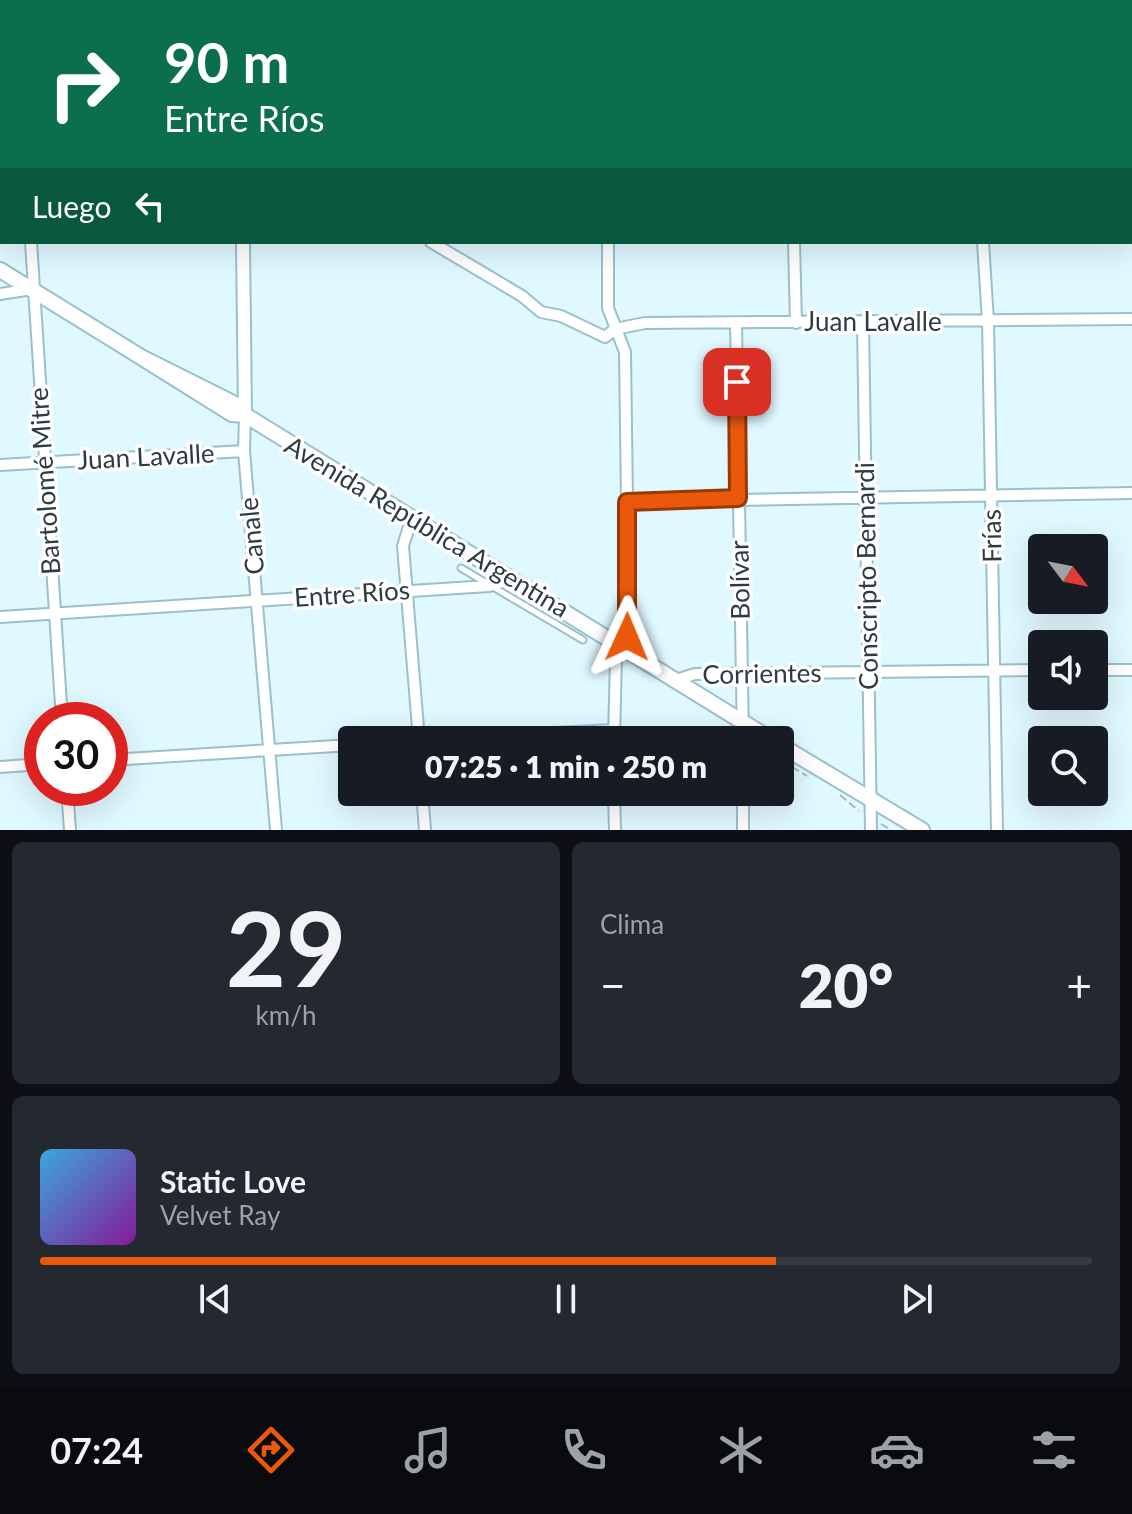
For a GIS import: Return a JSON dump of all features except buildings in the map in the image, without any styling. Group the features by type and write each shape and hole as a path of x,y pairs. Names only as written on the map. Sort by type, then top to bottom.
{"main road":[{"name":"Avenida República Argentina","path":"0,270 141,357 237,405 245,415 749,726"},
{"path":"794,753 922,830"}],"street":[{"name":"Bartolomé Mitre","path":"31,244 42,462 61,702"},
{"name":"Canale","path":"243,244 244,451 276,830"},
{"name":"Juan Lavalle","path":"434,244 522,296 541,312 561,316 605,337 615,329 645,323 1132,319"},
{"path":"608,244 608,308 625,352 627,502 628,631 616,656 614,726"},
{"path":"794,244 796,323"},
{"name":"Frías","path":"983,244 988,321 997,830"},
{"path":"0,294 32,289"},
{"name":"Bolívar","path":"736,323 742,726"},
{"name":"Conscripto Bernardi","path":"863,323 871,824"},
{"name":"Juan Lavalle","path":"0,465 244,451"},
{"path":"627,502 1132,493"},
{"path":"412,517 403,546 416,726"},
{"name":"Entre Ríos","path":"0,617 491,585 512,579"},
{"name":"Corrientes","path":"676,680 695,674 1028,670"},
{"path":"1108,670 1132,670"},
{"path":"128,759 338,746"},
{"path":"0,767 24,765"},
{"path":"68,806 70,830"},
{"path":"423,806 425,830"},
{"path":"614,806 615,830"},
{"path":"743,806 743,830"}],"lane":[{"path":"461,568 583,640"}],"path":[{"path":"794,768 814,777"},
{"path":"834,789 871,824 891,830"}],"route":[{"path":"627,637 627,502 738,498 737,382"}]}
